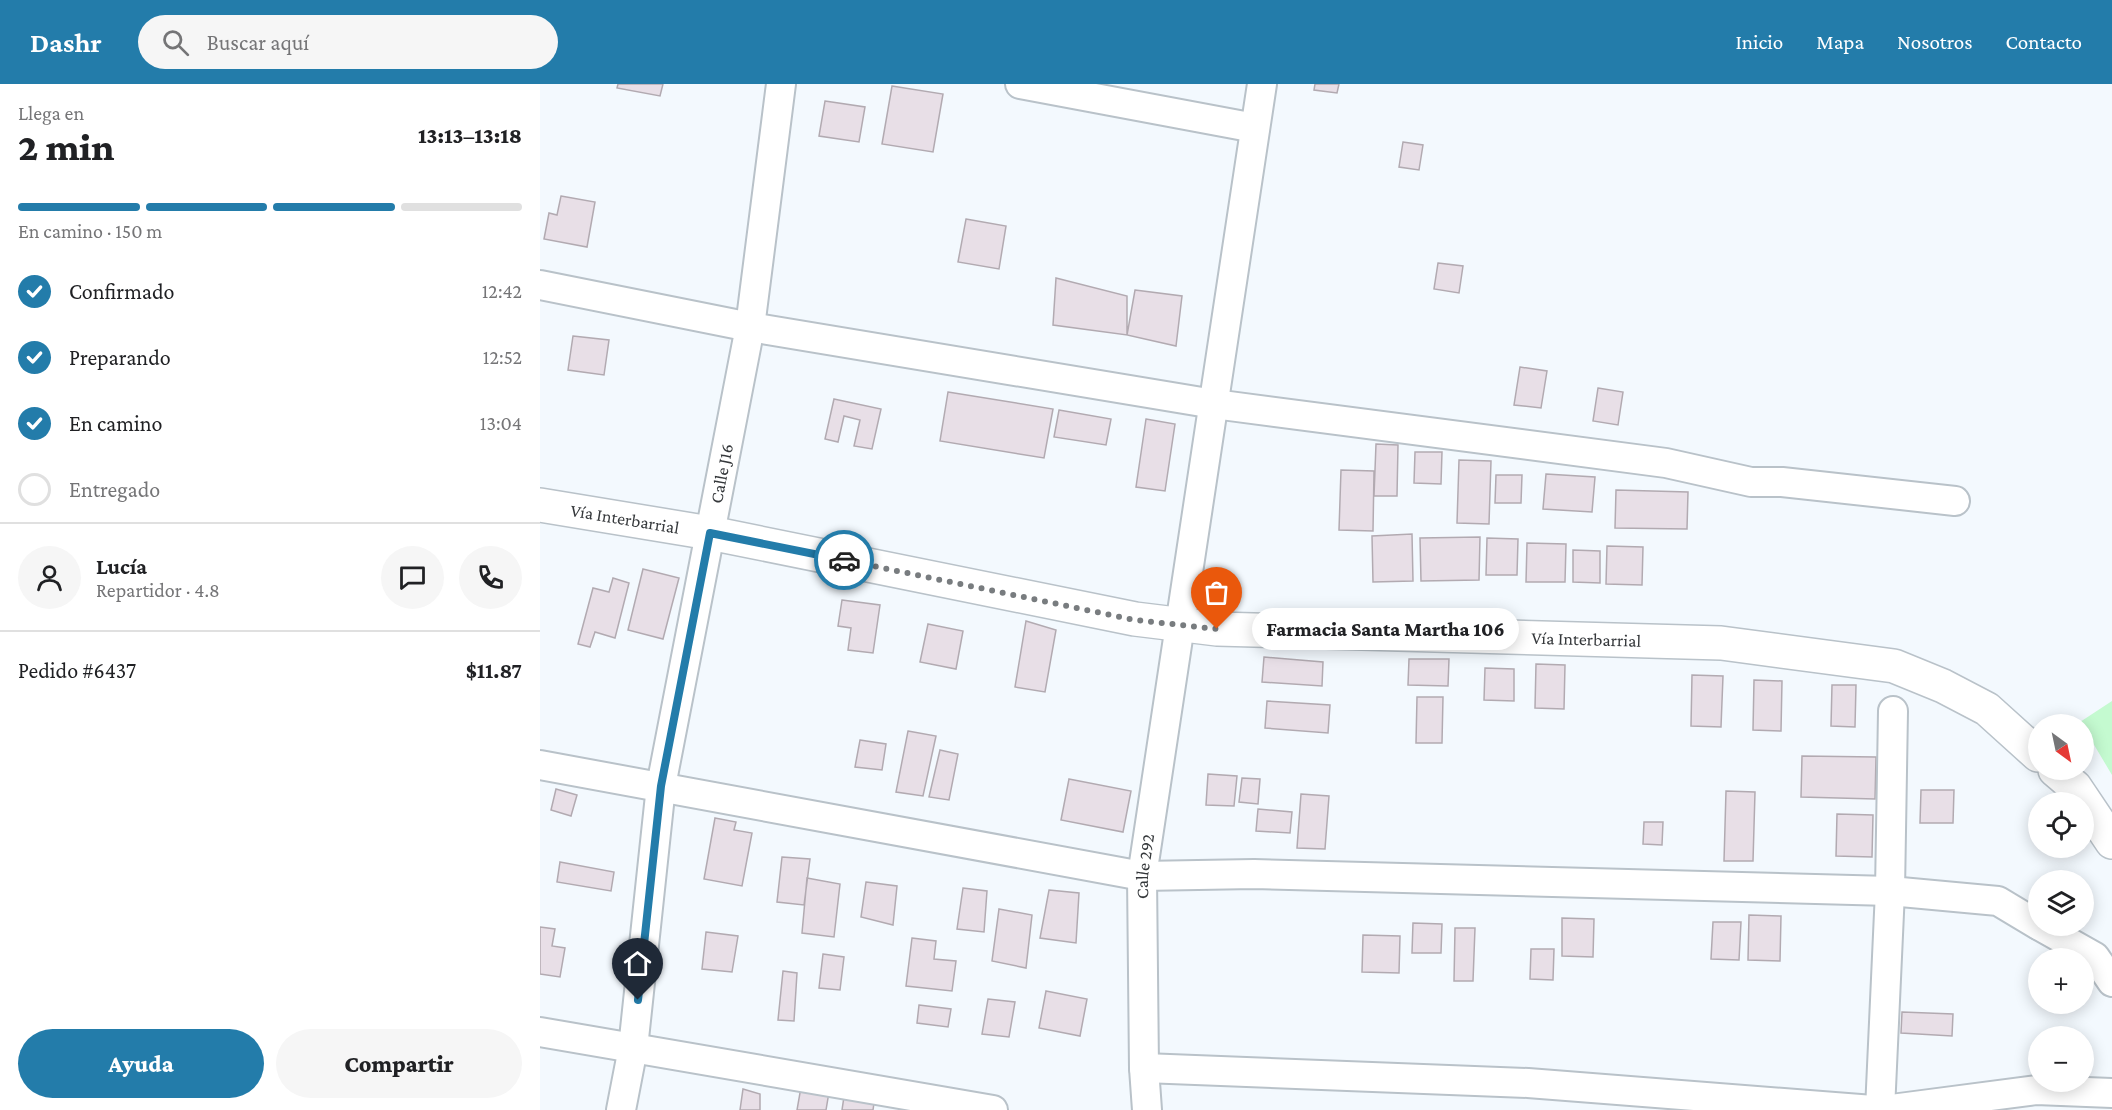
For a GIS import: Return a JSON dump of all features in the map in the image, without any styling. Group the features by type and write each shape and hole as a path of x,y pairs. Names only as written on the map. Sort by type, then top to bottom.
{"main road":[{"name":"Vía Interbarrial","path":"540,506 710,533 1135,620 1217,629 1721,643 1894,666 1943,686 1987,709 2028,745"},
{"path":"2067,780 2075,787 2112,842"}],"street":[{"name":"Calle J16","path":"621,1110 633,1048 661,786 750,327 781,84"},
{"path":"1020,84 1255,129"},
{"name":"Calle 292","path":"1147,1110 1143,1068 1142,876 1262,84"},
{"path":"540,285 750,327 1214,404 1666,463 1751,482 1782,482 1955,501"},
{"path":"1893,711 1890,891 1882,1110 2036,1090 2112,1093"},
{"path":"540,765 1142,876 1254,874 1890,891 1998,901 2028,919"},
{"path":"2058,936 2095,957 2112,982"},
{"path":"540,1032 993,1110"},
{"path":"1143,1068 1528,1083 1873,1110"}],"green space":[{"path":"2112,701 2112,775 2094,745 2094,714 2092,714"}],"building":[{"path":"618,84 663,84 660,96 617,88"},
{"path":"1315,84 1339,84 1337,93 1314,90"},
{"path":"892,86 943,94 933,152 882,144"},
{"path":"825,101 865,107 859,142 819,136"},
{"path":"1403,142 1423,145 1419,170 1399,167"},
{"path":"561,196 595,202 587,247 544,239 549,213 557,215"},
{"path":"966,219 1006,226 999,269 958,262"},
{"path":"1438,263 1463,266 1459,293 1434,289"},
{"path":"1056,278 1127,296 1127,335 1053,325"},
{"path":"1135,290 1182,296 1176,346 1127,335"},
{"path":"573,336 609,340 604,375 568,370"},
{"path":"1520,367 1547,371 1541,408 1514,405"},
{"path":"1598,388 1623,392 1618,425 1593,421"},
{"path":"948,392 1053,409 1044,458 940,441"},
{"path":"834,399 881,409 872,449 854,446 860,420 844,416 838,442 825,439"},
{"path":"1059,410 1111,419 1106,445 1054,437"},
{"path":"1146,419 1175,424 1165,491 1136,487"},
{"path":"1376,444 1398,445 1397,496 1374,496"},
{"path":"1415,452 1442,452 1441,484 1414,483"},
{"path":"1459,460 1491,461 1489,524 1457,523"},
{"path":"1341,470 1374,471 1373,531 1339,530"},
{"path":"1546,474 1595,477 1592,512 1543,509"},
{"path":"1496,475 1522,475 1521,503 1495,503"},
{"path":"1616,490 1688,492 1687,529 1615,528"},
{"path":"1412,534 1413,581 1373,582 1372,536"},
{"path":"1480,537 1479,580 1421,581 1420,538"},
{"path":"1487,538 1518,539 1517,575 1486,575"},
{"path":"1527,543 1566,544 1565,582 1526,582"},
{"path":"1607,546 1643,547 1642,585 1606,584"},
{"path":"1573,550 1600,551 1600,583 1573,582"},
{"path":"643,569 679,578 663,639 628,630"},
{"path":"613,578 629,583 615,638 595,632 590,647 578,644 593,588 609,592"},
{"path":"842,600 880,605 873,653 848,650 851,628 838,626"},
{"path":"1026,621 1056,630 1045,692 1015,687"},
{"path":"928,624 963,631 956,669 920,662"},
{"path":"1264,657 1323,662 1322,686 1262,682"},
{"path":"1409,659 1449,659 1448,686 1408,685"},
{"path":"1536,664 1565,665 1564,709 1535,708"},
{"path":"1485,668 1514,669 1514,701 1484,700"},
{"path":"1692,675 1723,676 1721,727 1691,726"},
{"path":"1754,680 1782,681 1781,731 1753,730"},
{"path":"1832,685 1856,685 1855,727 1831,726"},
{"path":"1417,697 1443,697 1442,743 1416,743"},
{"path":"1267,701 1330,705 1328,733 1265,728"},
{"path":"908,731 936,736 923,796 896,792"},
{"path":"860,740 886,744 882,770 855,767"},
{"path":"940,750 958,754 949,800 929,797"},
{"path":"1802,756 1876,757 1875,799 1801,797"},
{"path":"1208,774 1237,776 1234,806 1206,805"},
{"path":"1242,778 1260,779 1258,804 1239,802"},
{"path":"1069,779 1131,791 1123,832 1061,820"},
{"path":"556,789 577,795 571,816 551,810"},
{"path":"1921,790 1954,790 1953,823 1920,823"},
{"path":"1726,791 1755,792 1753,861 1724,861"},
{"path":"1301,794 1329,796 1325,849 1297,848"},
{"path":"1258,809 1292,812 1290,833 1256,831"},
{"path":"1837,814 1873,815 1872,857 1836,856"},
{"path":"715,818 736,822 734,830 752,833 742,886 704,879"},
{"path":"1644,822 1663,822 1662,845 1643,844"},
{"path":"782,857 810,859 804,905 777,902"},
{"path":"560,862 614,872 611,891 557,882"},
{"path":"807,878 840,884 834,937 802,933"},
{"path":"866,882 897,886 893,925 861,917"},
{"path":"963,888 987,891 984,932 957,929"},
{"path":"1049,890 1079,893 1076,943 1040,938"},
{"path":"999,909 1032,915 1026,968 992,961"},
{"path":"1749,915 1781,916 1780,961 1748,960"},
{"path":"1562,918 1594,919 1593,957 1562,956"},
{"path":"1713,922 1741,922 1739,960 1711,959"},
{"path":"1413,923 1442,924 1441,953 1412,953"},
{"path":"540,927 555,929 552,946 565,948 560,977 540,974"},
{"path":"1455,928 1475,928 1473,981 1454,981"},
{"path":"706,932 738,936 732,972 702,969"},
{"path":"1363,935 1400,936 1399,973 1362,972"},
{"path":"912,938 936,941 934,959 956,961 952,991 906,986"},
{"path":"1531,949 1554,949 1553,980 1530,979"},
{"path":"823,954 844,957 840,990 819,988"},
{"path":"783,971 797,973 794,1021 778,1020"},
{"path":"1046,991 1087,999 1080,1036 1039,1028"},
{"path":"988,999 1015,1002 1009,1037 982,1034"},
{"path":"919,1005 951,1009 948,1027 917,1023"},
{"path":"1902,1012 1953,1014 1952,1036 1901,1033"},
{"path":"801,1087 829,1092 826,1110 797,1110"},
{"path":"743,1089 760,1094 760,1110 740,1110"},
{"path":"845,1090 875,1096 873,1110 842,1110"}],"way so far":[{"path":"844,560 1135,620 1217,629"}],"place":[{"name":"Farmacia Santa Martha 106","path":"1217,629"}],"route":[{"path":"638,1000 661,786 710,533 844,560"}]}
